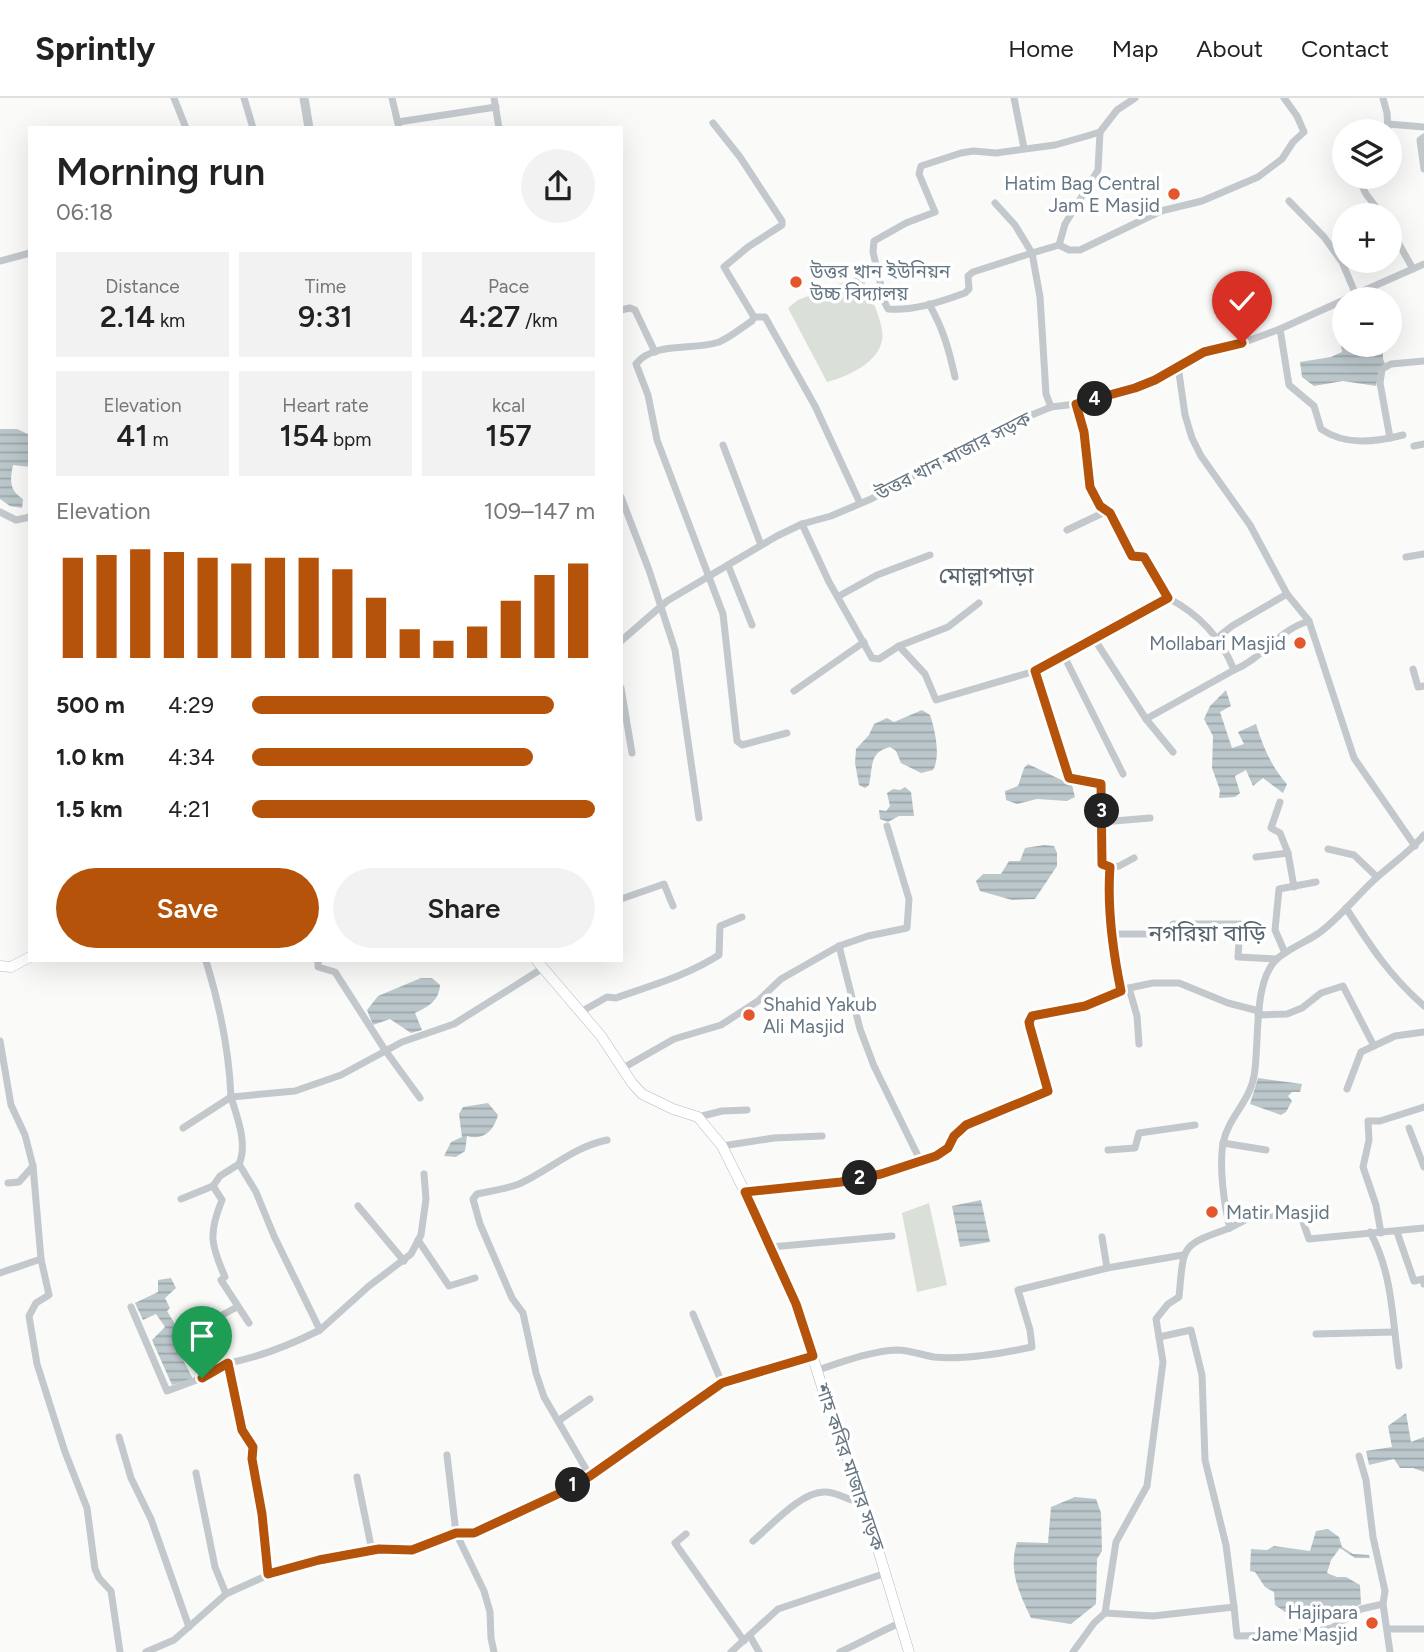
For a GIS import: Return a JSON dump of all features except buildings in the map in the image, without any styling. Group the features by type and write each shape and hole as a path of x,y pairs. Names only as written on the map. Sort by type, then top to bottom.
{"main road":[{"path":"0,966 11,967 28,958"},
{"path":"540,964 601,1036 632,1083 652,1101 698,1117"},
{"name":"শাহ কবির মাজার সড়ক","path":"698,1117 722,1146 796,1304 864,1503 909,1652"}],"street":[{"path":"174,98 185,126"},
{"path":"244,98 252,126"},
{"path":"304,98 309,126"},
{"path":"392,98 399,125 496,107"},
{"path":"494,98 499,126"},
{"path":"1014,98 1024,148"},
{"path":"1059,245 1065,223 1098,170 1100,132 1117,110 1135,98"},
{"path":"1100,132 1055,145 996,153 961,153 921,166 919,174 935,212 906,223 874,241 873,252 888,309 910,309 965,293 970,289 968,276 973,272 1059,245 1069,250 1080,250 1161,211 1202,201 1258,177 1282,159 1293,142 1304,132 1284,98"},
{"path":"1383,98 1387,119"},
{"path":"713,123 740,157 782,221 782,225 748,247 724,267 754,317"},
{"path":"1402,128 1424,127"},
{"path":"1424,137 1420,140 1424,169"},
{"path":"1289,201 1324,237 1342,262 1353,287"},
{"path":"995,204 1015,225 1032,253 1040,297 1046,394 1051,407"},
{"path":"1402,249 1413,269"},
{"path":"0,261 28,254"},
{"name":"উত্তর খান মাজার সড়ক","path":"1374,287 1424,264"},
{"path":"929,304 947,340 955,377"},
{"name":"উত্তর খান মাজার সড়ক","path":"623,639 661,606 761,545 802,524 831,516 860,503 1005,426 1051,407 1076,404 1135,388 1155,380 1204,352 1242,343 1332,306"},
{"path":"623,310 635,310 655,352"},
{"path":"754,317 721,341 655,352 638,360 636,370 648,394 657,440 723,614 737,741 742,745 787,733"},
{"path":"754,317 765,317 815,406 860,503"},
{"path":"1280,329 1289,385 1314,406 1321,429 1345,440 1403,435"},
{"path":"1390,438 1380,383 1382,369 1391,364 1424,361"},
{"path":"1178,366 1185,415 1192,438 1201,456 1250,525 1287,594 1309,621 1354,758 1415,846"},
{"path":"1076,404 1084,432 1090,487 1100,506 1110,513 1132,556 1144,557 1168,598 1184,606 1203,621 1217,638 1234,670"},
{"path":"1414,446 1424,444"},
{"path":"723,445 761,545"},
{"path":"623,502 675,650 699,818"},
{"path":"1067,530 1107,511"},
{"path":"0,512 16,520 28,517"},
{"path":"802,524 829,582 872,658 876,660 899,646 948,627 979,603"},
{"path":"1406,557 1424,554"},
{"path":"839,596 877,575 930,555"},
{"path":"727,565 752,625"},
{"path":"1217,638 1232,626 1287,594"},
{"path":"899,646 925,674 936,701 1035,671 1168,598"},
{"path":"1146,719 1243,666 1280,635 1309,621"},
{"path":"1093,637 1146,719 1173,752"},
{"path":"794,691 864,642"},
{"path":"1063,654 1123,774"},
{"path":"1413,669 1418,687 1424,686"},
{"path":"1035,671 1069,778 1101,784 1102,864 1119,866 1134,858"},
{"path":"623,700 632,753"},
{"path":"1280,802 1271,828 1280,833 1288,853 1294,887"},
{"path":"1102,822 1150,818"},
{"path":"623,1068 674,1039 721,1025 758,1002 781,979 839,946 868,936 907,928 909,899 887,826"},
{"path":"1230,1228 1226,1214 1223,1143 1232,1118 1246,1098 1254,1078 1258,1013 1265,981 1276,959 1319,932 1424,835"},
{"path":"1328,849 1354,855 1377,877"},
{"path":"1256,857 1288,853"},
{"path":"1110,867 1110,916 1114,934 1114,960 1121,991"},
{"path":"1286,953 1275,930 1279,889 1316,882"},
{"path":"623,898 664,884 673,906"},
{"path":"1346,908 1379,960 1424,1006"},
{"path":"579,1013 607,997 616,998 699,968 719,955 720,926 742,917"},
{"path":"1114,934 1168,934 1173,924 1240,924 1238,957 1276,959"},
{"path":"839,946 860,1029 873,1066 920,1160"},
{"path":"206,962 229,1055 231,1097 240,1127 242,1149 239,1164 257,1192 274,1236 320,1330"},
{"path":"318,962 318,967 335,972 385,1050 420,1098"},
{"path":"183,1128 231,1097 295,1091 317,1085 402,1042 454,1024 540,964"},
{"path":"745,1192 841,1182 881,1174 944,1151 966,1125 1048,1091 1030,1027 1032,1016 1085,1006 1129,988 1179,983 1258,1013 1287,1014 1302,1008 1321,993 1343,986 1374,1046"},
{"path":"1129,988 1137,1016 1139,1044"},
{"path":"1348,1089 1361,1052 1395,1036 1424,1032"},
{"path":"0,1041 11,1105 25,1135 33,1166 41,1259 49,1295 36,1303 29,1316 37,1364 65,1452 87,1508 95,1569 111,1591 120,1652"},
{"path":"1381,1233 1376,1205 1363,1167 1368,1121 1380,1121 1424,1107"},
{"path":"698,1117 722,1111 747,1110"},
{"path":"1108,1150 1135,1148 1139,1133 1195,1125"},
{"path":"1409,1128 1424,1167"},
{"path":"722,1146 774,1138 822,1136"},
{"path":"590,1476 544,1396 536,1373 523,1313 512,1298 473,1199 477,1194 519,1184 576,1149 607,1140"},
{"path":"1223,1143 1266,1150"},
{"path":"181,1199 213,1186 220,1176 239,1164"},
{"path":"8,1183 19,1182 33,1166"},
{"path":"131,1307 167,1391 202,1378 228,1363 254,1358 288,1346 320,1330 369,1286 411,1254 418,1240 426,1199 424,1174"},
{"path":"213,1186 222,1200 212,1243 225,1277 222,1280 248,1323"},
{"path":"358,1206 404,1261"},
{"path":"1105,1614 1116,1542 1147,1486 1163,1362 1156,1319 1168,1304 1179,1297 1183,1255 1194,1241 1230,1228 1255,1215 1293,1216 1302,1219 1309,1239 1424,1228"},
{"path":"1396,1231 1414,1281 1423,1279 1424,1284"},
{"path":"1370,1232 1384,1260 1399,1366"},
{"path":"771,1247 892,1236"},
{"path":"1101,1237 1107,1268"},
{"path":"418,1240 449,1286 475,1278"},
{"path":"818,1370 864,1356 897,1350 934,1357 954,1357 1032,1347 1030,1330 1018,1290 1107,1268 1183,1255"},
{"path":"0,1273 41,1259"},
{"path":"185,1335 237,1307"},
{"path":"693,1314 722,1383"},
{"path":"1159,1337 1191,1330 1202,1375 1205,1460 1226,1545 1237,1636 1283,1635 1332,1628 1361,1609 1383,1604"},
{"path":"1316,1334 1394,1332"},
{"path":"146,1652 174,1640 226,1594 268,1574 319,1560 372,1551 412,1550 456,1533 474,1533 590,1476 722,1383 813,1356"},
{"path":"228,1363 242,1430 253,1447 253,1469 262,1514 268,1574"},
{"path":"558,1421 590,1399"},
{"path":"119,1437 131,1478 151,1519 189,1628"},
{"path":"447,1455 456,1533 484,1591 491,1612 494,1652"},
{"path":"1359,1456 1366,1480 1373,1537 1385,1591 1383,1604 1390,1652"},
{"path":"196,1473 215,1567 226,1594"},
{"path":"357,1477 372,1551"},
{"path":"753,1541 801,1499 825,1491 864,1503"},
{"path":"686,1534 675,1543 758,1652"},
{"path":"731,1652 778,1609 886,1573"},
{"path":"1073,1652 1094,1623 1105,1614 1153,1616 1234,1607"},
{"path":"840,1652 900,1623"},
{"path":"1387,1629 1424,1629"}],"shaded area":[{"path":"857,277 863,278 876,310 882,340 879,350 865,365 827,382 788,308 798,300"},
{"path":"1331,357 1383,357 1386,366 1379,370 1376,386 1343,381 1314,386 1302,377 1300,362"},
{"path":"0,429 17,429 28,434 28,467 13,465 11,475 13,488 23,499 22,508 10,506 0,499"},
{"path":"1226,690 1231,706 1220,712 1232,748 1244,744 1238,732 1256,724 1268,756 1287,784 1283,793 1263,778 1253,786 1246,770 1235,776 1240,793 1235,797 1219,798 1220,790 1212,768 1213,736 1204,719 1210,706"},
{"path":"922,710 930,715 935,735 937,758 933,770 921,773 901,763 896,751 890,747 875,756 869,785 865,788 859,785 855,763 856,749 869,735 874,724 887,718 894,722"},
{"path":"1028,764 1072,785 1075,797 1067,801 1037,799 1017,804 1006,800 1005,791 1018,786"},
{"path":"905,787 911,792 914,816 899,816 888,822 880,819 879,810 886,811 890,806 887,793"},
{"path":"1054,846 1057,866 1035,899 1012,900 980,891 976,881 983,874 1001,874 1009,861 1020,861 1025,848"},
{"path":"421,978 432,978 440,985 435,999 415,1013 422,1030 411,1033 390,1019 373,1025 367,1010 378,996"},
{"path":"1258,1078 1302,1084 1300,1092 1292,1092 1288,1096 1292,1101 1281,1115 1250,1104"},
{"path":"488,1103 498,1115 491,1130 483,1136 467,1136 465,1151 456,1157 444,1156 451,1142 462,1137 459,1114 463,1107"},
{"path":"981,1200 990,1242 960,1247 952,1206"},
{"path":"929,1203 947,1285 917,1292 902,1213"},
{"path":"171,1278 176,1288 165,1298 170,1308 167,1311 186,1343 177,1348 193,1379 172,1385 152,1340 165,1327 156,1314 143,1320 135,1303 158,1292 158,1280"},
{"path":"1406,1413 1411,1442 1424,1437 1424,1472 1413,1468 1400,1468 1394,1459 1369,1465 1366,1451 1392,1447 1388,1426"},
{"path":"1075,1497 1096,1499 1101,1513 1102,1551 1097,1559 1096,1604 1071,1624 1031,1618 1014,1572 1017,1542 1048,1543 1051,1507"},
{"path":"1328,1529 1339,1537 1342,1547 1353,1554 1369,1555 1370,1558 1355,1558 1340,1548 1331,1560 1327,1573 1346,1577 1360,1585 1361,1604 1341,1613 1285,1612 1275,1605 1274,1592 1265,1587 1255,1572 1250,1571 1251,1549 1267,1550 1274,1546 1310,1551 1316,1531"}],"place":[{"name":"Hatim Bag Central Jam E Masjid","path":"1174,194"},
{"name":"উত্তর খান ইউনিয়ন উচ্চ বিদ্যালয়","path":"796,282"},
{"name":"Mollabari Masjid","path":"1300,643"},
{"name":"Shahid Yakub Ali Masjid","path":"749,1015"},
{"name":"Matir Masjid","path":"1212,1212"},
{"name":"Hajipara Jame Masjid","path":"1372,1623"}],"district":[{"name":"মোল্লাপাড়া","path":"986,575"},
{"name":"নগরিয়া বাড়ি","path":"1207,933"}],"route":[{"path":"202,1378 228,1363 242,1430 253,1447 252,1459 262,1514 268,1574 319,1560 379,1549 412,1550 456,1533 474,1533 590,1476 722,1383 813,1356 796,1304 745,1192 841,1182 881,1174 936,1156 948,1148 954,1136 966,1125 1008,1105 1048,1091 1030,1027 1032,1016 1085,1006 1121,991 1114,960 1114,934 1110,916 1110,867 1102,864 1101,784 1069,778 1035,671 1168,598 1144,557 1132,556 1110,513 1096,500 1088,479 1084,432 1076,404 1135,388 1155,380 1204,352 1242,343"}]}
